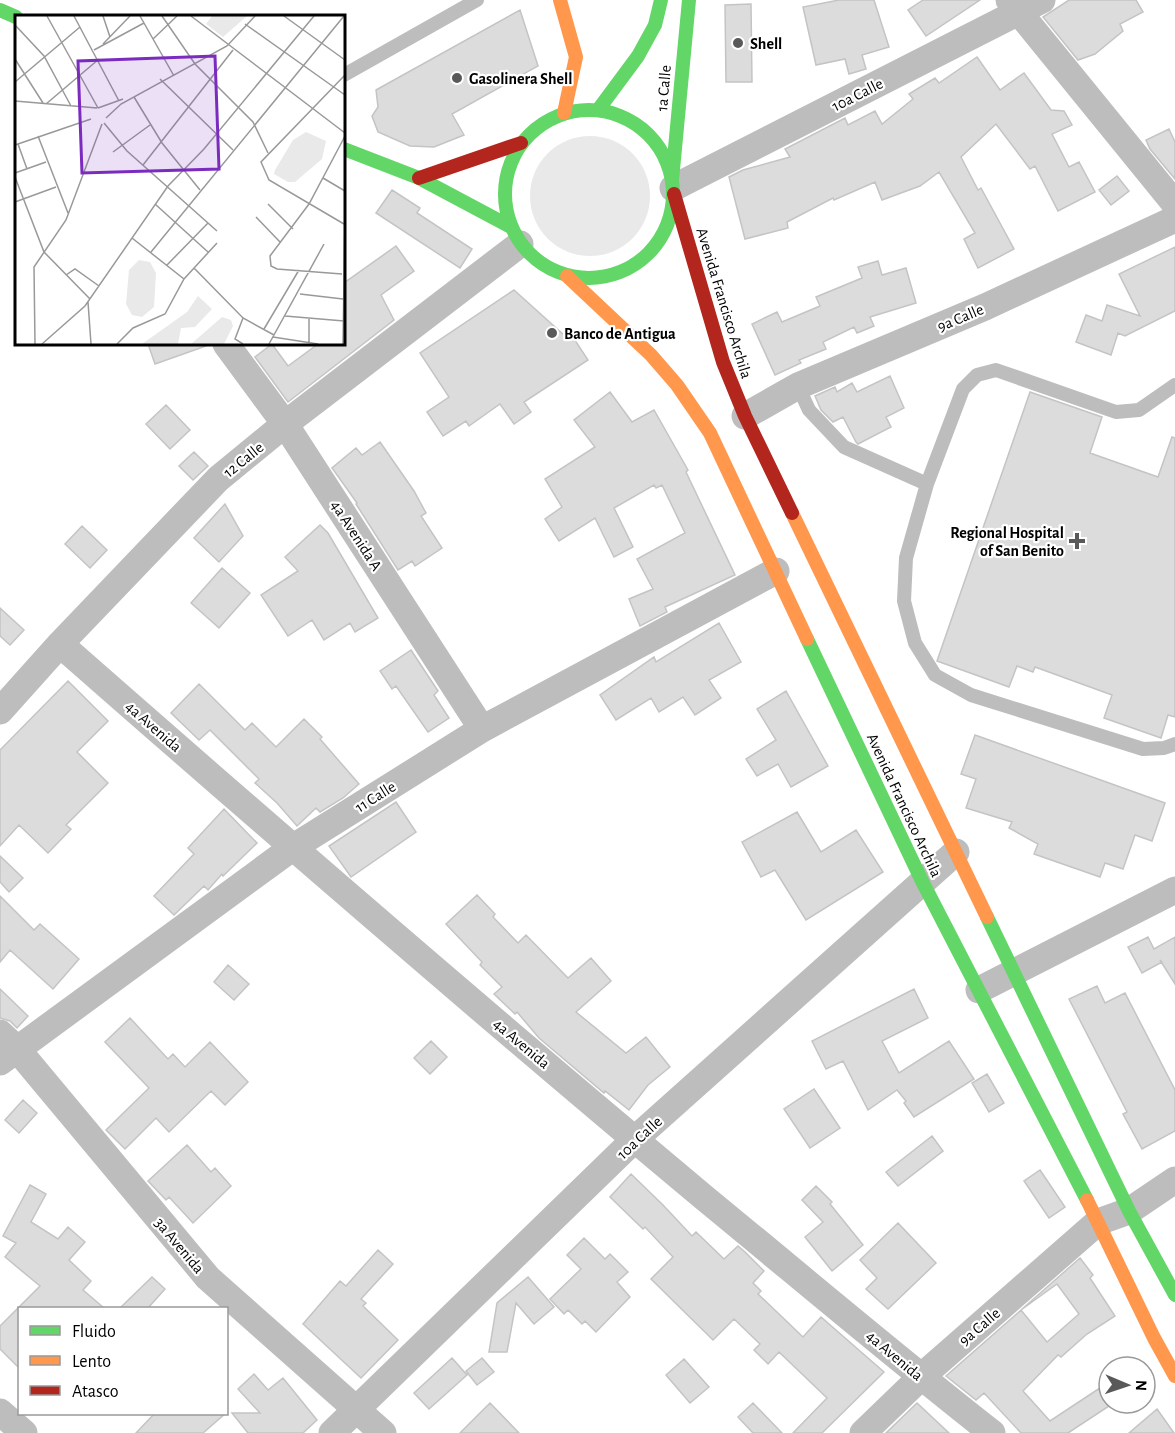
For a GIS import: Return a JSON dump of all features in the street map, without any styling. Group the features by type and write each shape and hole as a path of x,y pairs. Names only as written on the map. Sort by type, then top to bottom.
{"main road":[{"path":"560,0 576,57 564,113"},
{"name":"1a Calle","path":"598,110 638,56 656,25 661,0"},
{"name":"1a Calle","path":"673,187 689,0"},
{"path":"0,10 15,17"},
{"path":"598,110 620,115 639,125 654,140 666,159 673,187 671,214 657,245 632,267 600,279 567,276 549,269 533,258 516,235 505,206 505,184 510,162 521,143 533,130 564,113 598,110"},
{"path":"419,178 521,143"},
{"path":"345,148 419,178 516,235"},
{"name":"Avenida Francisco Archila","path":"673,187 723,362 745,416 1129,1210 1175,1294"},
{"name":"Avenida Francisco Archila","path":"567,276 651,355 697,412 710,434 922,881 1175,1376"}],"street":[{"name":"10a Calle","path":"673,187 1014,6 1042,0"},
{"path":"1014,6 1175,204"},
{"name":"9a Calle","path":"745,416 798,386 985,307 1175,219"},
{"name":"12 Calle","path":"0,711 60,644 218,479 516,235"},
{"name":"4a Avenida A","path":"227,345 285,424 482,729"},
{"name":"11 Calle","path":"6,1048 292,848 482,729 776,571"},
{"name":"4a Avenida","path":"60,644 292,848 635,1139 921,1377 992,1433"},
{"name":"10a Calle","path":"332,1433 635,1139 956,852"},
{"path":"979,990 1175,890"},
{"name":"3a Avenida","path":"6,1048 208,1278 384,1433"},
{"path":"1098,1222 1129,1210 1175,1180"},
{"name":"9a Calle","path":"863,1433 921,1377 1098,1222"},
{"path":"0,1412 24,1433"}],"lane":[{"path":"345,74 477,0"},
{"path":"1175,385 1139,410 1116,412 996,370 977,375 963,389 927,484 906,558 904,601 915,643 935,675 971,695 1143,749 1164,748 1175,744"},
{"path":"798,386 809,410 844,447 927,484"}],"shaded area":[{"path":"590,136 613,141 632,154 645,173 650,196 645,219 632,238 613,251 590,256 567,251 548,238 535,219 530,196 535,173 548,154 567,141"}],"building":[{"path":"839,0 874,0 889,47 862,55 866,69 849,74 845,59 816,65 803,7"},
{"path":"923,0 980,0 926,36 908,10"},
{"path":"1069,0 1136,0 1143,12 1120,24 1123,31 1095,54 1078,60 1043,17"},
{"name":"Shell","path":"751,4 752,82 726,82 725,5"},
{"name":"Gasolinera Shell","path":"520,10 538,66 452,114 464,135 434,147 410,146 378,132 372,116 378,107 376,90"},
{"path":"977,57 1000,90 1024,73 1051,110 1064,111 1072,125 1052,134 1069,167 1079,162 1095,192 1058,211 1035,166 1030,169 996,124 961,157 978,190 981,188 1014,249 978,268 964,239 975,233 939,172 920,186 882,200 875,182 834,200 833,198 787,222 788,228 745,239 729,177 743,170 790,157 785,149 845,118 848,125 875,111 882,124 913,99 909,94 935,78 939,83"},
{"path":"1169,129 1175,142 1175,179 1150,149 1146,140"},
{"path":"1117,176 1129,191 1111,205 1099,190"},
{"path":"392,190 420,208 417,213 472,249 460,268 376,213"},
{"path":"396,246 414,271 381,295 394,320 288,402 255,357 273,345 288,366 317,345 345,345 345,282"},
{"path":"1175,247 1175,311 1125,336 1118,333 1111,355 1076,342 1086,315 1102,321 1107,305 1140,316 1119,274"},
{"path":"878,261 882,275 906,268 916,303 870,317 874,326 857,333 854,327 823,342 826,349 799,360 801,363 775,375 752,324 777,312 782,322 820,306 816,297 862,278 858,267"},
{"path":"514,290 564,335 569,331 588,360 524,402 531,412 514,424 500,404 469,426 466,421 443,436 427,412 449,397 420,353"},
{"path":"148,345 206,345 206,346 155,364"},
{"path":"890,376 904,408 886,417 891,427 858,444 843,417 833,422 821,410 815,396 835,387 837,392 852,383 857,392"},
{"path":"610,392 632,422 654,410 688,470 686,472 735,575 665,607 667,612 640,626 629,599 653,589 637,559 685,533 662,485 656,488 654,485 614,508 633,547 614,557 595,518 559,541 545,519 562,507 545,479 595,447 574,420"},
{"name":"Regional Hospital of San Benito","path":"1030,392 1102,417 1090,453 1158,477 1172,437 1175,438 1175,717 1168,715 1161,738 1104,718 1112,695 1035,667 1033,672 1017,666 1009,687 937,661"},
{"path":"166,405 190,430 170,449 146,424"},
{"path":"380,442 414,491 426,513 421,516 442,548 415,566 412,561 398,570 357,503 332,468 356,448 362,455"},
{"path":"194,452 208,466 193,480 179,466"},
{"path":"225,504 243,536 219,562 194,538"},
{"path":"320,525 328,533 378,618 355,632 350,623 324,640 312,620 288,636 261,595 298,571 285,557"},
{"path":"82,526 107,550 90,568 65,544"},
{"path":"222,568 250,593 219,628 191,603"},
{"path":"0,608 24,630 10,645 0,636"},
{"path":"719,623 741,662 709,680 721,698 695,715 683,697 659,712 651,698 616,720 600,695 654,657 656,662"},
{"path":"411,650 438,691 434,695 449,718 428,732 396,686 392,689 380,671"},
{"path":"68,681 108,721 77,752 108,783 66,825 71,829 48,853 19,825 0,846 0,750"},
{"path":"199,684 245,730 252,723 276,747 304,719 322,737 320,739 359,784 343,798 320,812 316,808 297,826 255,783 259,779 210,730 199,740 171,713"},
{"path":"786,691 828,766 791,787 778,764 757,776 746,759 776,740 757,709"},
{"path":"975,735 1165,803 1152,841 1135,835 1123,869 1105,863 1100,877 1034,854 1038,844 1009,828 1012,822 966,808 976,779 961,774"},
{"path":"396,802 416,832 351,877 329,846"},
{"path":"224,809 257,843 223,876 222,874 208,890 204,886 174,915 154,896 194,854 188,848"},
{"path":"797,812 821,852 856,830 883,872 806,920 775,870 761,877 742,842"},
{"path":"0,856 23,878 9,892 0,882"},
{"path":"477,895 495,914 493,917 518,943 526,935 568,978 591,958 611,981 576,1012 626,1053 646,1037 670,1067 648,1085 629,1110 605,1091 604,1093 539,1038 517,1012 515,1014 494,994 502,987 480,965 482,962 446,924"},
{"path":"0,896 34,930 40,924 79,959 53,989 10,950 0,962"},
{"path":"1148,937 1154,949 1175,937 1175,984 1161,962 1142,973 1128,947"},
{"path":"228,965 249,984 234,1000 214,982"},
{"path":"1097,986 1105,1003 1125,993 1175,1090 1175,1131 1142,1149 1123,1114 1127,1112 1069,999"},
{"path":"0,989 28,1016 17,1028 10,1021 0,1018"},
{"path":"914,989 928,1018 882,1041 899,1073 949,1041 974,1079 914,1117 897,1090 868,1110 843,1061 826,1069 812,1041"},
{"path":"130,1018 168,1059 173,1054 185,1067 210,1042 248,1082 225,1105 211,1091 169,1132 156,1118 125,1149 106,1130 149,1088 105,1042"},
{"path":"431,1041 447,1057 430,1074 414,1058"},
{"path":"987,1074 1004,1103 989,1112 972,1083"},
{"path":"814,1089 840,1128 810,1148 784,1109"},
{"path":"23,1100 37,1113 19,1133 5,1120"},
{"path":"932,1136 943,1151 898,1186 886,1172"},
{"path":"187,1145 211,1172 215,1168 231,1186 193,1223 169,1197 166,1200 148,1181"},
{"path":"1040,1170 1065,1207 1049,1218 1024,1181"},
{"path":"631,1174 692,1236 696,1232 724,1259 738,1246 745,1252 764,1271 753,1283 761,1291 758,1294 803,1337 821,1317 884,1372 822,1433 793,1433 827,1398 779,1352 768,1364 754,1350 760,1344 734,1319 713,1340 651,1279 673,1257 645,1227 643,1229 610,1197"},
{"path":"30,1185 46,1194 31,1222 58,1239 68,1227 85,1242 69,1260 91,1281 83,1290 103,1307 19,1307 40,1286 5,1257 16,1243 3,1236"},
{"path":"816,1186 832,1202 830,1204 863,1245 832,1271 805,1237 823,1222 802,1200"},
{"path":"898,1223 936,1263 888,1309 866,1289 877,1278 860,1260"},
{"path":"584,1238 605,1259 610,1254 628,1272 617,1282 630,1297 596,1332 585,1321 582,1324 568,1310 564,1314 550,1299 581,1269 567,1255"},
{"path":"378,1250 393,1264 361,1299 366,1303 363,1306 398,1340 361,1378 303,1324 340,1281 346,1286"},
{"path":"1080,1258 1093,1275 1090,1278 1115,1316 1087,1334 1061,1357 1058,1355 1023,1391 1050,1421 1097,1390 1097,1414 1068,1433 1021,1433 984,1393 976,1400 946,1376","holes":["1057,1284 1079,1314 1047,1342 1021,1310"]},
{"path":"152,1277 165,1289 149,1307 121,1307"},
{"path":"528,1277 554,1307 534,1324 516,1303 507,1352 489,1352 497,1303"},
{"path":"18,1308 18,1367 0,1349 0,1326"},
{"path":"452,1358 467,1375 429,1409 414,1393"},
{"path":"482,1358 494,1372 477,1385 466,1371"},
{"path":"684,1359 709,1387 690,1403 666,1375"},
{"path":"254,1374 268,1390 283,1378 317,1420 303,1433 248,1433 232,1413 260,1413 238,1389"},
{"path":"490,1403 519,1433 460,1433"},
{"path":"753,1403 782,1433 753,1433 738,1417"},
{"path":"917,1403 949,1433 886,1433"},
{"path":"1157,1409 1174,1433 1129,1433 1150,1415 1157,1415"},
{"path":"153,1415 224,1415 203,1433 136,1433"}],"traffic: fast":[{"path":"598,110 638,56 655,25 661,0"},
{"path":"672,180 689,0"},
{"path":"0,10 15,17"},
{"path":"589,110 605,111 621,116 649,134 667,162 672,178 673,194 672,210 667,226 649,254 621,272 605,277 589,278 573,277 557,272 529,254 511,226 506,210 505,194 506,178 511,162 529,134 557,116 573,111 589,110"},
{"path":"345,149 419,178 511,227"},
{"path":"807,639 922,881 1087,1200"},
{"path":"987,917 1129,1211 1175,1295"}],"traffic: slow":[{"path":"560,0 576,57 564,113"},
{"path":"567,276 651,355 677,385 710,433 807,639"},
{"path":"792,513 987,917"},
{"path":"1087,1200 1175,1376"}],"traffic: jam":[{"path":"419,178 521,143"},
{"path":"674,194 723,362 745,416 792,513"}],"place":[{"name":"Shell","path":"738,43"},
{"name":"Gasolinera Shell","path":"457,78"},
{"name":"Banco de Antigua","path":"552,333"},
{"name":"Regional Hospital of San Benito","path":"1077,541"}]}
